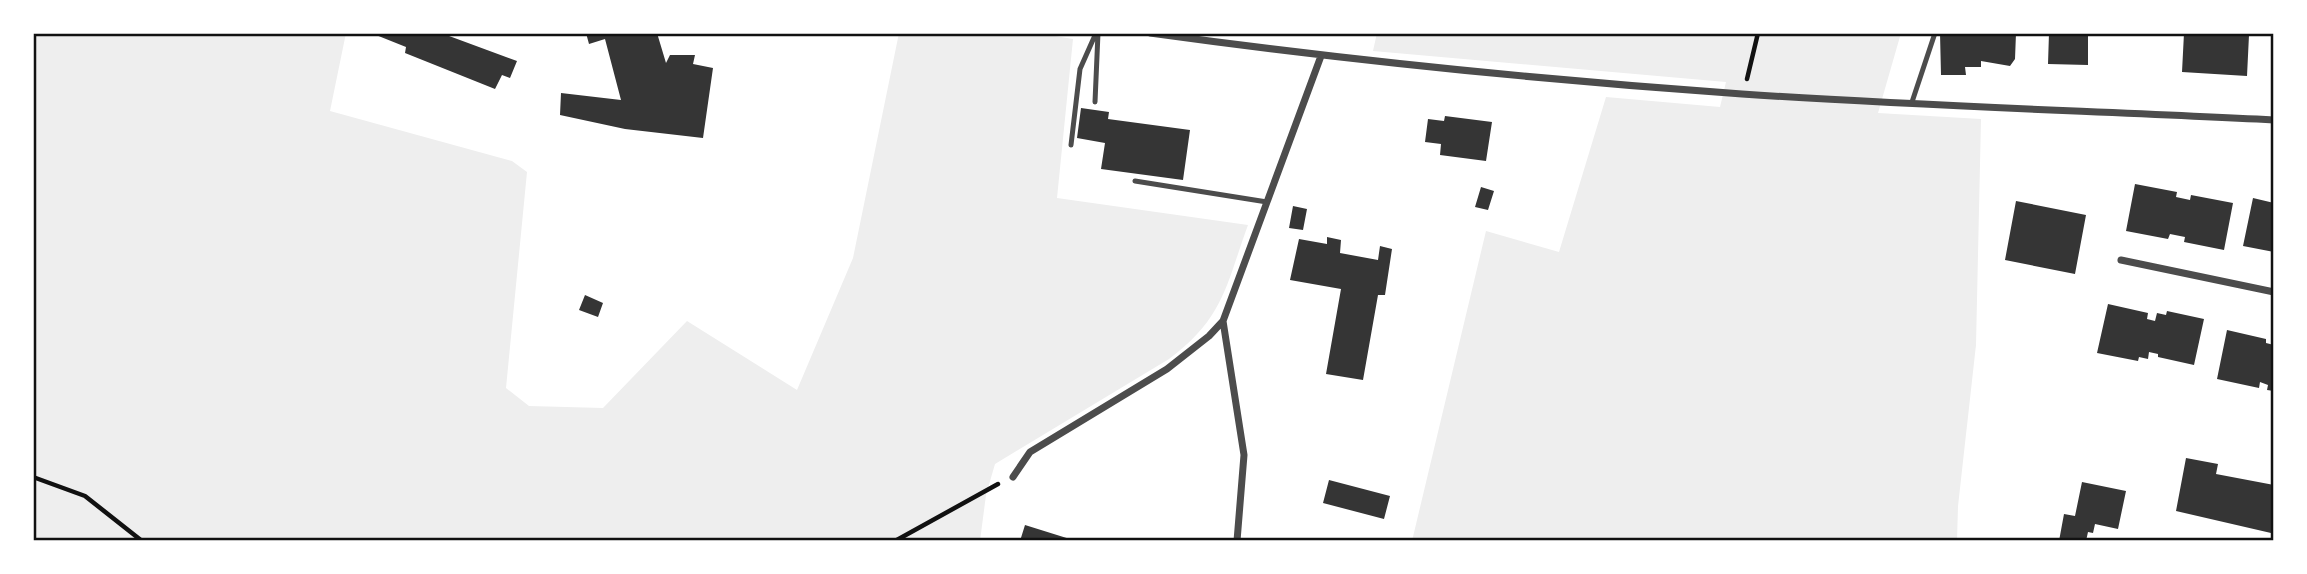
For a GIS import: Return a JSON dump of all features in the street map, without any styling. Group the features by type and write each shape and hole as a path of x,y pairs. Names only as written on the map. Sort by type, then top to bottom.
{"street":[{"path":"1150,33 1321,56 1526,77 1744,94 2274,120"},
{"path":"1013,477 1030,452 1167,369 1209,336 1223,321 1321,56"},
{"path":"2121,260 2274,292"},
{"path":"1223,321 1244,455 1237,541"}],"lane":[{"path":"1095,103 1097,33"},
{"path":"1071,145 1080,69 1097,33"},
{"path":"1912,102 1935,33"},
{"path":"1135,181 1267,202"}],"path":[{"path":"1744,94 1758,33"},
{"path":"33,477 85,496 142,541"},
{"path":"895,541 1013,477"}],"shaded area":[{"path":"33,33 346,33 330,111 512,161 527,172 506,388 529,406 603,408 687,321 797,390 853,258 899,33 1037,33 1073,39 1057,198 1248,225 1221,299 1201,329 1187,344 1169,359 995,464 986,495 980,541 33,541"},
{"path":"1377,33 1901,33 1878,113 1981,119 1976,345 1958,506 1957,541 1412,541 1486,231 1559,252 1606,97 1720,107 1726,82 1373,51"}],"building":[{"path":"371,33 441,33 517,61 510,78 502,75 495,89 405,53 406,47"},
{"path":"586,33 657,33 666,63 670,55 695,55 693,64 713,68 703,138 625,129 560,115 561,93 621,100 605,39 589,44"},
{"path":"1940,33 2016,33 2015,59 2010,66 1981,61 1981,67 1965,67 1966,75 1941,75"},
{"path":"2049,33 2088,33 2088,65 2048,64"},
{"path":"2184,33 2249,35 2247,76 2182,72"},
{"path":"1081,108 1109,112 1108,119 1190,130 1183,180 1101,169 1105,143 1077,138"},
{"path":"1445,116 1492,122 1486,161 1440,155 1441,144 1425,142 1428,119 1444,121"},
{"path":"2135,184 2177,192 2176,197 2190,200 2191,195 2233,203 2224,250 2184,242 2185,237 2170,234 2168,239 2126,231"},
{"path":"1481,187 1494,191 1488,210 1475,207"},
{"path":"2253,198 2274,203 2274,252 2243,246"},
{"path":"2016,201 2086,215 2075,274 2005,260"},
{"path":"1293,206 1307,209 1303,230 1289,228"},
{"path":"1327,237 1341,240 1340,253 1378,260 1380,246 1392,249 1385,295 1378,295 1363,380 1326,374 1341,289 1290,280 1299,239 1327,244"},
{"path":"585,295 603,303 598,317 579,310"},
{"path":"2108,304 2148,313 2147,319 2155,321 2157,313 2166,315 2167,311 2204,319 2194,365 2158,357 2158,354 2149,352 2148,359 2139,357 2138,361 2097,353"},
{"path":"2227,330 2266,339 2266,343 2274,345 2274,391 2267,390 2268,385 2260,382 2259,388 2217,379"},
{"path":"2186,458 2218,464 2216,474 2274,485 2271,533 2176,511"},
{"path":"1329,480 1390,496 1384,519 1323,503"},
{"path":"2082,482 2126,491 2118,529 2095,524 2093,533 2088,532 2086,541 2059,541 2064,514 2075,516"},
{"path":"1025,525 1073,540 1073,541 1020,541"}]}
